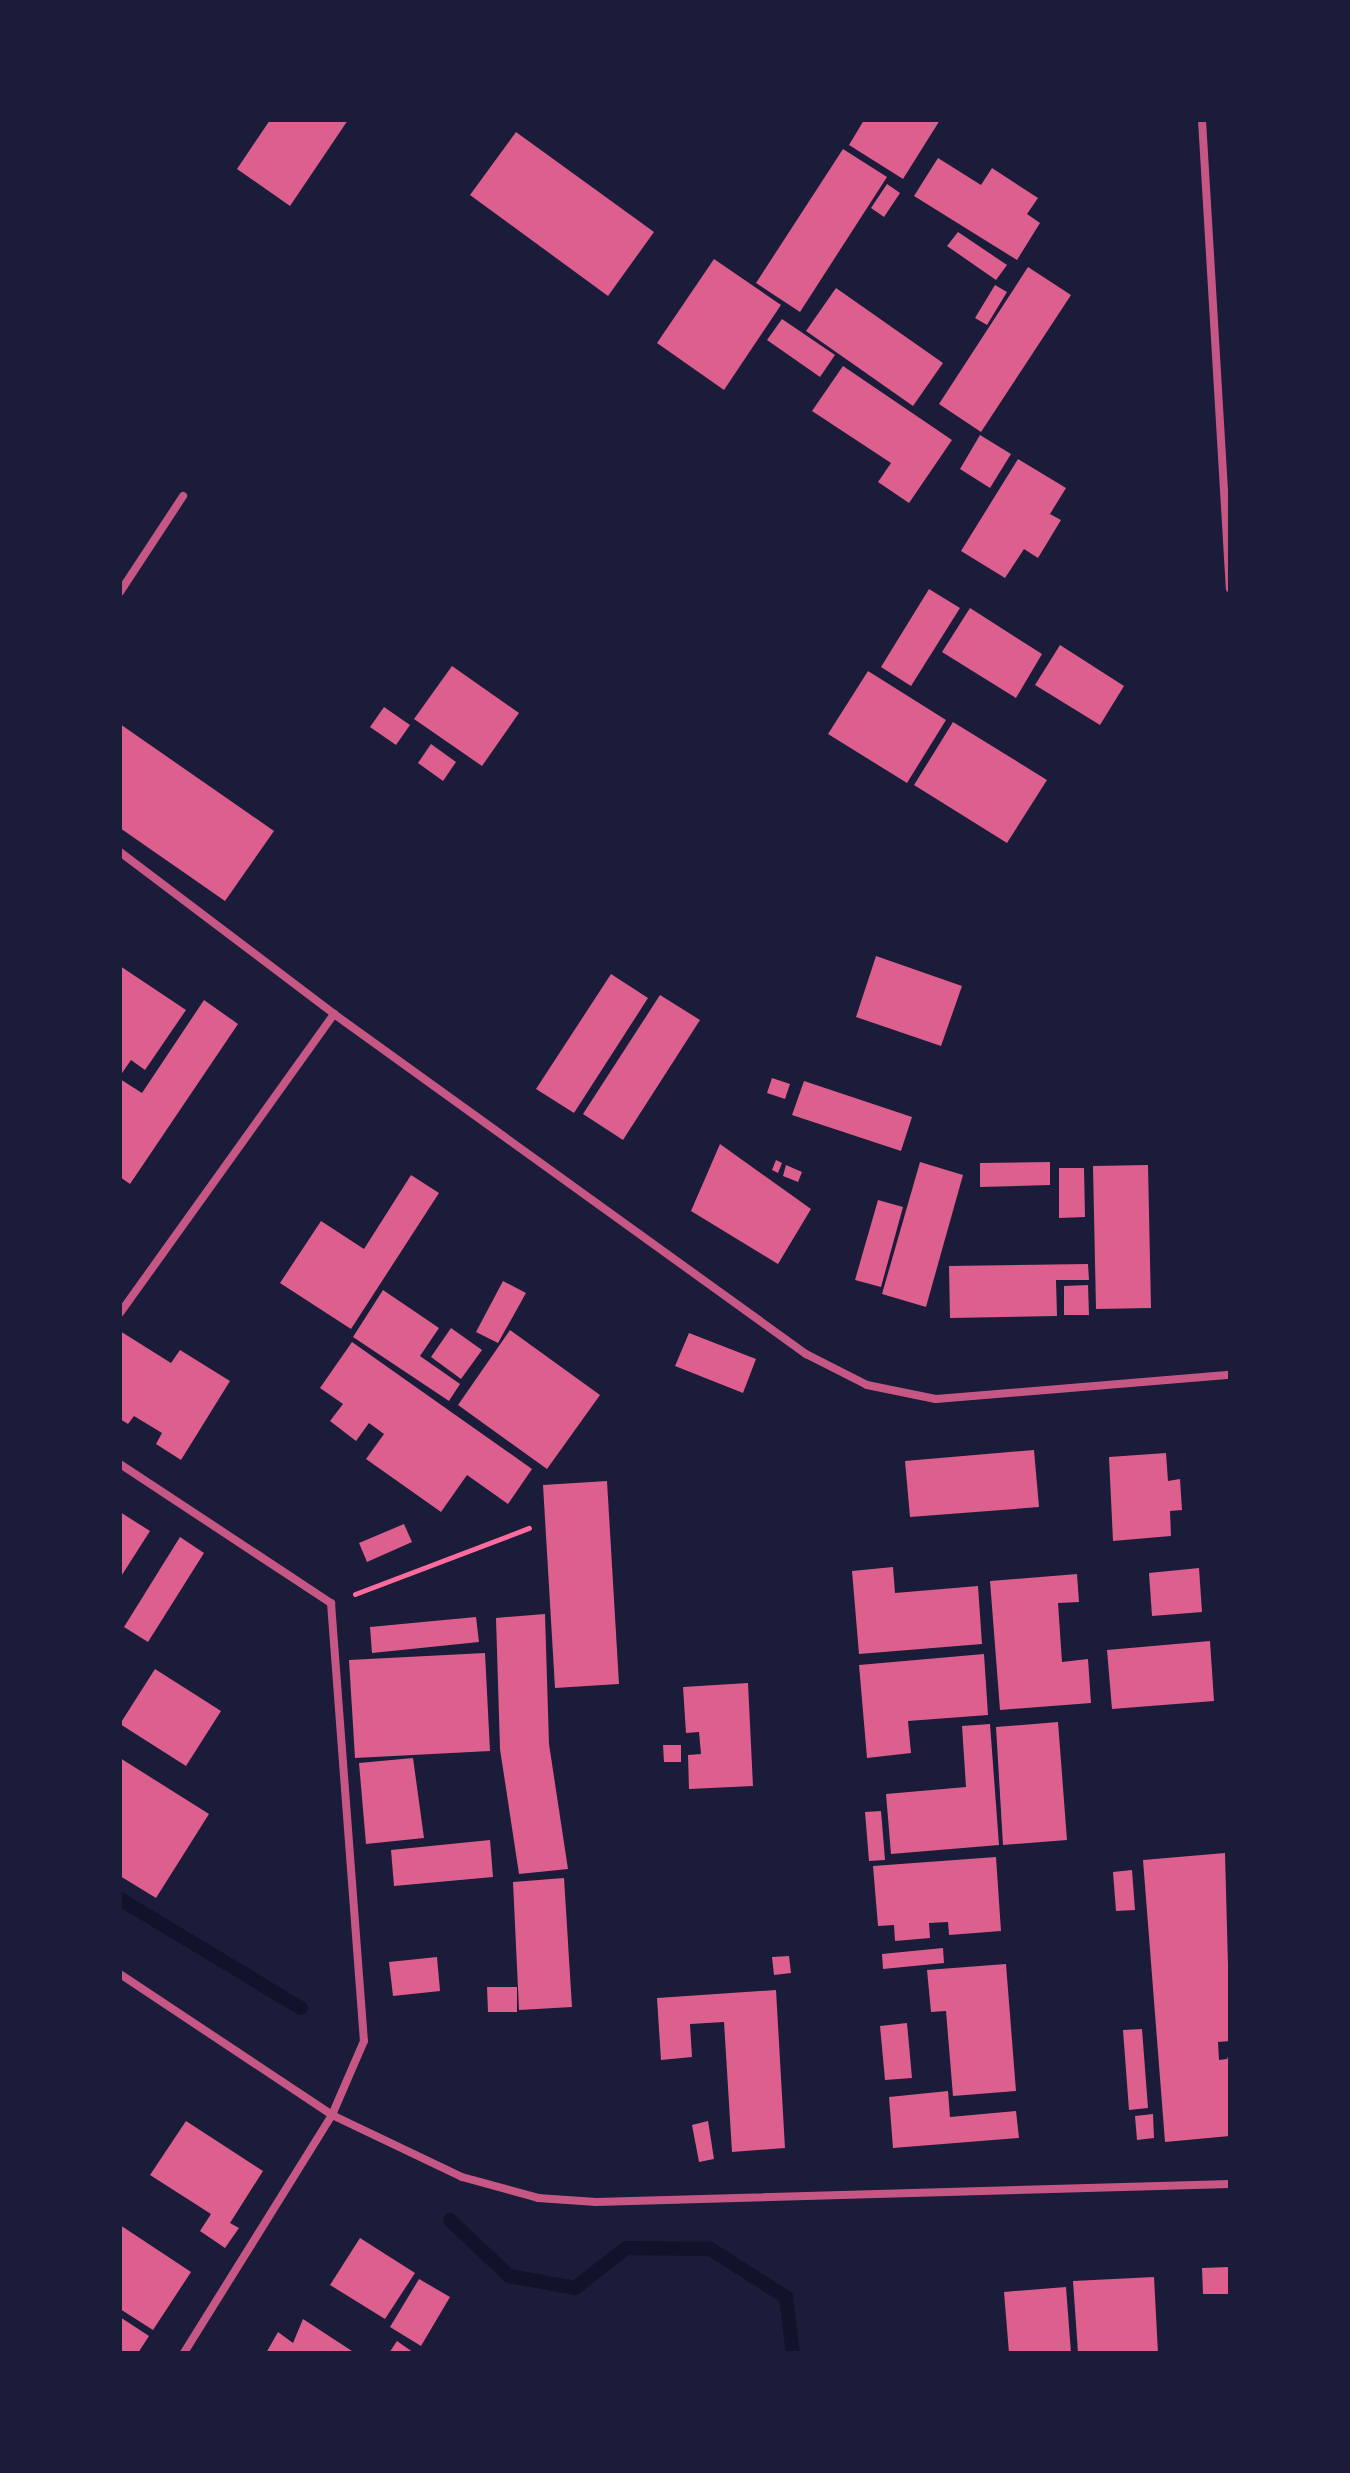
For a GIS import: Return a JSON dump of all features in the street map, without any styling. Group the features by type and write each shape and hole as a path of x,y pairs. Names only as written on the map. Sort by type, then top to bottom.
{"street":[{"path":"1202,120 1230,588"},
{"path":"120,592 183,496"},
{"path":"120,852 334,1014 806,1354 867,1385 936,1399 1230,1375"},
{"path":"120,1313 334,1014"},
{"path":"120,1464 331,1603 364,2041 332,2115 184,2353"},
{"path":"120,1974 332,2115 462,2177 538,2198 596,2202 1230,2184"}],"path":[{"path":"331,1603 529,1528"}],"building":[{"path":"270,120 348,120 290,206 237,169"},
{"path":"864,120 940,120 903,179 849,145"},
{"path":"516,132 654,232 608,296 470,195"},
{"path":"843,149 887,177 800,312 756,283"},
{"path":"938,158 981,185 992,168 1038,198 1027,214 1040,223 1017,260 914,196"},
{"path":"887,184 900,193 884,217 871,208"},
{"path":"958,232 1007,265 996,280 947,246"},
{"path":"714,259 781,305 724,390 657,343"},
{"path":"1028,267 1071,295 981,432 939,404"},
{"path":"995,285 1007,292 987,325 975,318"},
{"path":"836,288 943,363 913,406 806,331"},
{"path":"782,319 835,355 820,377 767,340"},
{"path":"843,366 952,440 909,503 878,482 891,463 812,411"},
{"path":"980,435 1011,454 990,488 960,469"},
{"path":"1018,459 1066,488 1050,514 1061,520 1038,558 1024,549 1005,578 961,551"},
{"path":"929,589 960,608 911,686 881,667"},
{"path":"970,608 1042,654 1016,698 942,652"},
{"path":"1060,645 1124,686 1100,725 1035,685"},
{"path":"452,666 519,713 482,766 414,719"},
{"path":"868,671 946,720 907,783 828,734"},
{"path":"384,707 410,725 396,745 370,727"},
{"path":"953,722 1047,780 1007,843 914,785"},
{"path":"120,724 274,831 225,901 120,828"},
{"path":"431,744 456,762 443,781 418,763"},
{"path":"876,956 962,986 941,1046 856,1017"},
{"path":"120,966 186,1010 145,1070 131,1060 120,1076"},
{"path":"611,974 648,998 574,1113 536,1089"},
{"path":"660,995 700,1020 623,1140 583,1114"},
{"path":"204,1000 238,1024 130,1184 120,1177 120,1079 142,1093"},
{"path":"772,1078 790,1084 785,1099 767,1093"},
{"path":"804,1081 912,1117 901,1151 792,1115"},
{"path":"720,1144 811,1209 778,1264 691,1211"},
{"path":"776,1160 782,1163 778,1173 772,1170"},
{"path":"920,1162 963,1175 926,1307 882,1294"},
{"path":"1050,1162 1050,1185 980,1187 980,1163"},
{"path":"786,1165 802,1172 798,1182 783,1176"},
{"path":"1148,1165 1151,1308 1096,1309 1093,1166"},
{"path":"1059,1168 1084,1168 1085,1217 1059,1218"},
{"path":"411,1175 439,1193 351,1329 280,1283 321,1221 364,1249"},
{"path":"878,1200 903,1207 881,1287 855,1280"},
{"path":"1088,1264 1089,1280 1056,1280 1057,1316 950,1318 949,1266"},
{"path":"503,1281 526,1293 498,1343 476,1332"},
{"path":"1088,1285 1089,1315 1064,1315 1064,1286"},
{"path":"383,1290 439,1328 420,1356 460,1384 449,1401 353,1337"},
{"path":"451,1328 482,1350 461,1379 431,1357"},
{"path":"510,1330 600,1395 547,1469 458,1405"},
{"path":"120,1331 171,1363 180,1350 230,1381 181,1460 156,1444 162,1433 134,1416 128,1424 120,1419"},
{"path":"689,1333 756,1359 743,1393 675,1366"},
{"path":"352,1342 532,1469 508,1504 467,1475 441,1512 366,1459 384,1434 369,1423 356,1441 330,1421 343,1404 320,1388"},
{"path":"1034,1450 1039,1507 910,1517 905,1461"},
{"path":"1166,1453 1168,1481 1180,1479 1182,1510 1170,1511 1171,1536 1113,1541 1109,1457"},
{"path":"607,1481 619,1684 555,1688 543,1485"},
{"path":"120,1512 150,1531 120,1578"},
{"path":"404,1524 412,1542 367,1562 359,1543"},
{"path":"180,1537 204,1553 148,1642 124,1627"},
{"path":"893,1567 895,1593 978,1586 982,1644 859,1654 852,1571"},
{"path":"1199,1568 1202,1612 1152,1616 1149,1573"},
{"path":"1077,1574 1079,1602 1058,1603 1062,1662 1088,1659 1091,1703 1000,1710 990,1581"},
{"path":"545,1614 549,1744 568,1869 519,1874 500,1749 496,1618"},
{"path":"476,1617 479,1642 372,1653 370,1627"},
{"path":"1210,1641 1214,1701 1112,1709 1107,1650"},
{"path":"485,1653 490,1751 355,1758 349,1660"},
{"path":"984,1654 988,1715 908,1721 911,1753 867,1758 859,1665"},
{"path":"155,1669 221,1711 186,1766 120,1724"},
{"path":"748,1683 753,1786 689,1789 688,1755 701,1754 699,1732 686,1733 683,1687"},
{"path":"1058,1722 1067,1840 1003,1845 996,1727"},
{"path":"990,1724 999,1845 891,1854 886,1794 966,1787 962,1726"},
{"path":"663,1745 681,1745 681,1762 664,1762"},
{"path":"120,1758 209,1814 156,1898 120,1876"},
{"path":"413,1758 424,1838 366,1844 359,1763"},
{"path":"881,1811 885,1860 869,1861 865,1812"},
{"path":"490,1840 493,1877 394,1886 391,1850"},
{"path":"1225,1853 1230,2041 1218,2042 1219,2060 1227,2059 1230,2051 1230,2136 1165,2142 1143,1860"},
{"path":"996,1857 1001,1931 949,1935 948,1922 929,1923 930,1938 895,1941 894,1925 878,1926 873,1866"},
{"path":"1132,1870 1135,1910 1116,1911 1113,1872"},
{"path":"564,1878 572,2007 519,2010 513,1882"},
{"path":"943,1948 944,1963 883,1969 882,1954"},
{"path":"789,1956 791,1973 774,1975 772,1957"},
{"path":"437,1957 440,1991 393,1996 389,1962"},
{"path":"1006,1964 1016,2091 953,2096 946,2011 931,2012 927,1970"},
{"path":"487,1987 517,1987 517,2012 488,2012"},
{"path":"776,1990 785,2148 732,2152 724,2022 690,2024 692,2057 661,2060 657,1998"},
{"path":"907,2023 912,2078 885,2080 880,2026"},
{"path":"1142,2029 1148,2108 1129,2110 1123,2030"},
{"path":"948,2091 950,2117 1016,2111 1019,2138 893,2148 889,2097"},
{"path":"1153,2114 1154,2138 1137,2140 1135,2116"},
{"path":"186,2121 263,2171 230,2223 239,2228 225,2248 200,2231 211,2214 150,2175"},
{"path":"708,2121 714,2159 699,2162 692,2125"},
{"path":"120,2225 191,2272 153,2330 120,2309"},
{"path":"360,2238 415,2273 385,2319 330,2285"},
{"path":"1230,2267 1230,2294 1203,2294 1202,2268"},
{"path":"1154,2277 1158,2353 1078,2353 1073,2281"},
{"path":"419,2279 450,2297 421,2346 390,2327"},
{"path":"1066,2287 1071,2353 1009,2353 1004,2292"},
{"path":"120,2317 149,2336 138,2353 120,2353"},
{"path":"303,2319 355,2353 266,2353 278,2332 293,2343"},
{"path":"397,2341 414,2353 389,2353"}],"waterway":[{"path":"120,1899 301,2008"},
{"path":"450,2220 509,2276 575,2288 626,2248 710,2249 786,2297 793,2353"}]}
